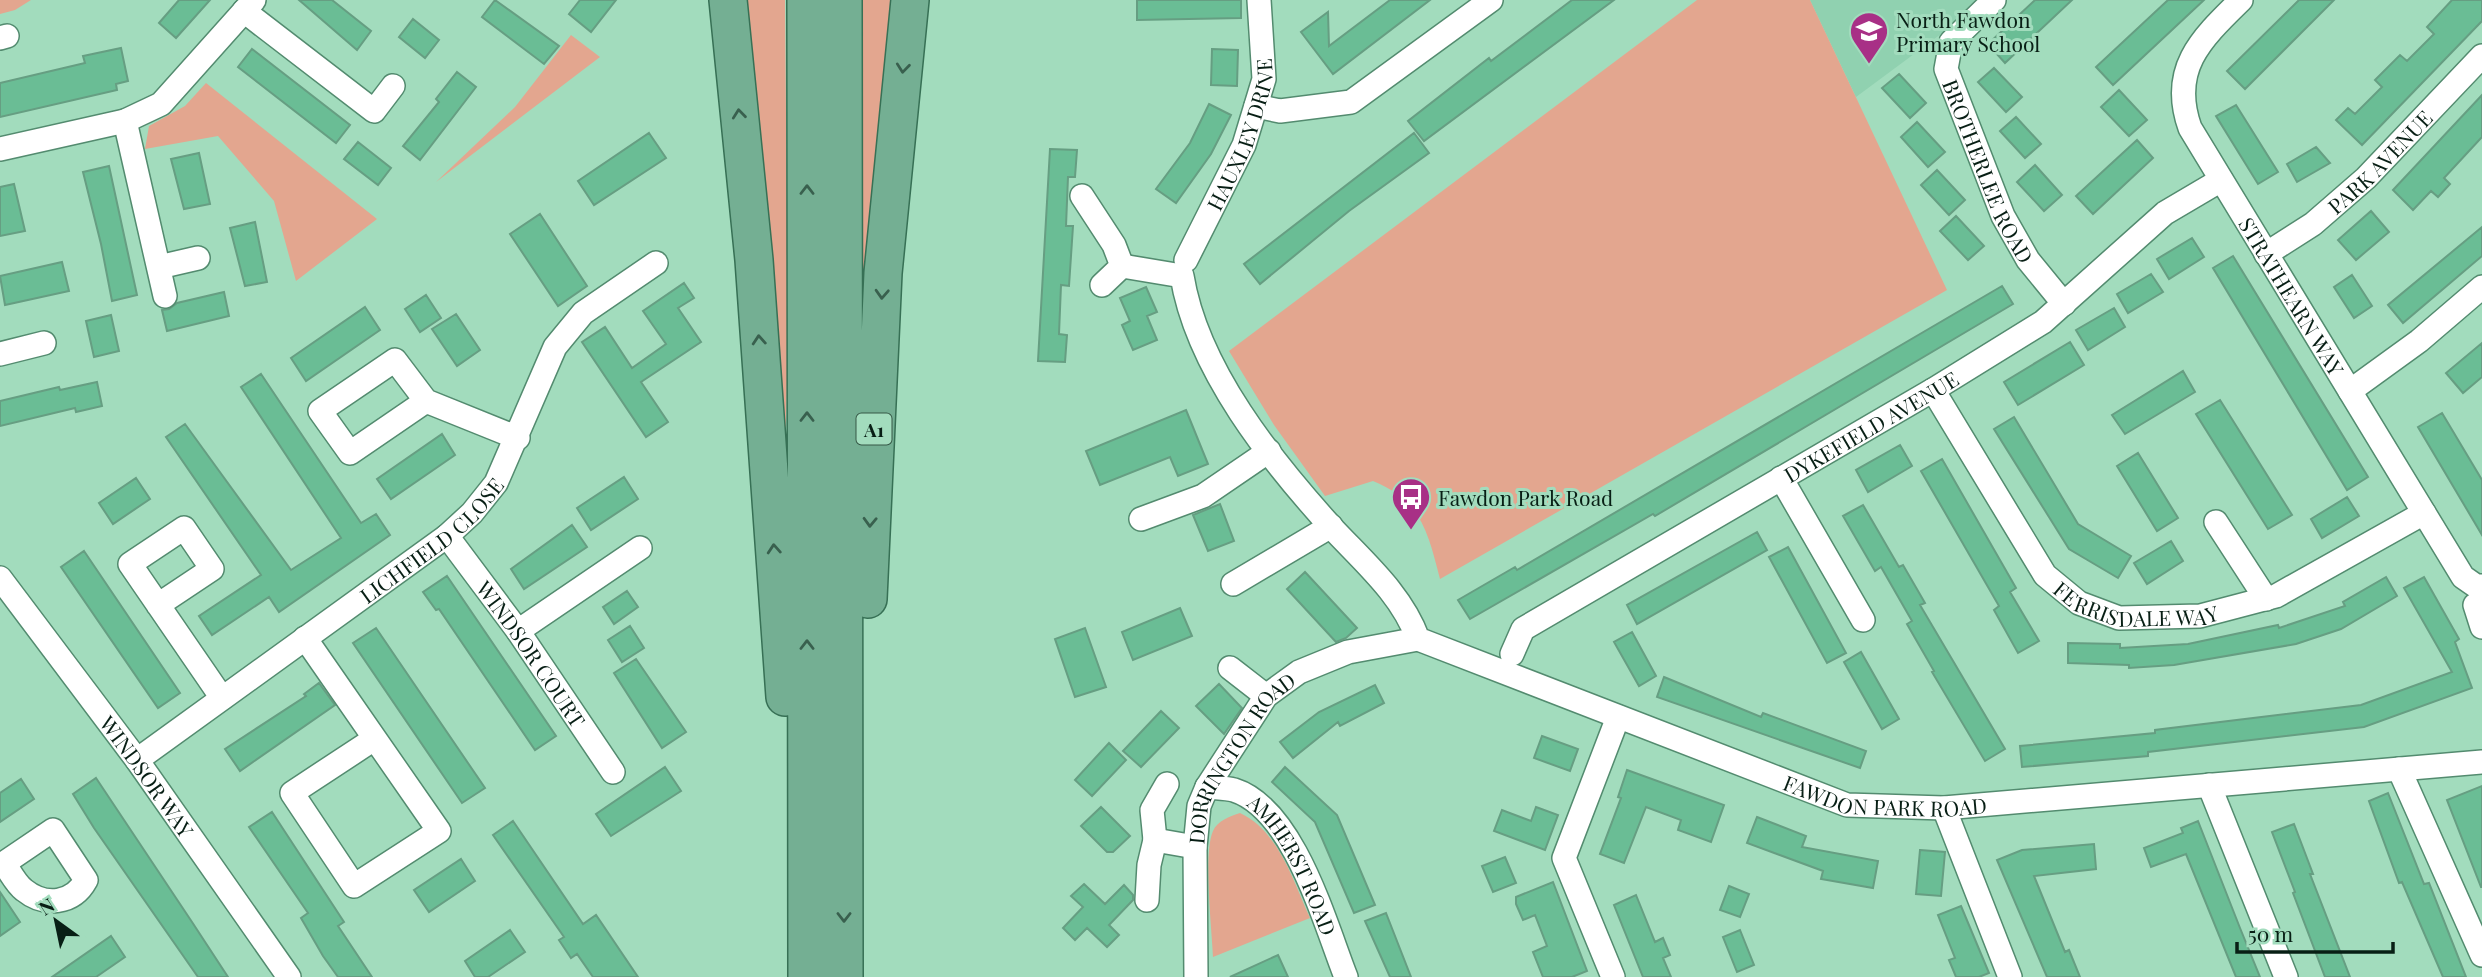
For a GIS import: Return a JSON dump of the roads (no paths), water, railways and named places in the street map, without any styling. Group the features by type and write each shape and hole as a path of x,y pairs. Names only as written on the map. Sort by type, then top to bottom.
{"highway":[{"path":"728,0 754,260 786,712 807,860"},
{"path":"806,0 807,977"},
{"name":"A1","path":"843,0 844,977"},
{"name":"A1","path":"844,857 864,727 873,450 883,273 910,0"}],"street":[{"name":"HAUXLEY DRIVE","path":"1184,268 1244,145 1264,79 1259,0"},
{"path":"1256,106 1280,111 1351,102 1491,0"},
{"name":"BROTHERLEE ROAD","path":"1994,0 1951,41 1946,69 2003,216 2028,260 2064,304"},
{"name":"STRATHEARN WAY","path":"2241,0 2196,47 2186,70 2182,92 2190,128 2463,578 2477,592 2482,627"},
{"path":"0,149 125,121 161,104 249,6 374,111 393,86"},
{"name":"PARK AVENUE","path":"2266,254 2313,224 2366,178 2482,56"},
{"path":"125,121 165,296"},
{"name":"DYKEFIELD AVENUE","path":"1512,654 1522,629 1933,390 2043,322 2165,213 2221,180"},
{"path":"1083,196 1114,245 1122,266"},
{"path":"159,267 198,258"},
{"name":"LICHFIELD CLOSE","path":"137,760 447,537 472,513 496,482 518,439 555,346 583,313 656,263"},
{"path":"1102,285 1122,266 1184,268 1194,327 1236,403 1269,452 1331,526 1398,598 1418,639"},
{"path":"2350,391 2419,341 2482,287"},
{"path":"0,354 44,343"},
{"path":"426,401 350,453 320,411 395,360 426,401 518,439"},
{"name":"FERRISDALE WAY","path":"1933,390 2045,575 2080,603 2119,618 2142,620 2200,616 2266,599 2315,577 2424,513"},
{"path":"1140,519 1203,496 1269,452"},
{"path":"1781,478 1863,620"},
{"path":"2216,522 2266,599"},
{"path":"1233,584 1331,526"},
{"name":"WINDSOR COURT","path":"447,537 518,631 613,772"},
{"path":"518,631 640,548"},
{"name":"WINDSOR WAY","path":"0,578 137,760 289,977"},
{"path":"158,605 222,698"},
{"path":"306,638 439,831 354,886 292,793 374,738"},
{"name":"DORRINGTON ROAD","path":"1196,977 1195,847 1199,806 1207,787 1266,696 1299,672 1348,652 1418,639"},
{"name":"FAWDON PARK ROAD","path":"1418,639 1847,806 1944,807 2482,762"},
{"path":"1230,668 1266,696"},
{"path":"1613,977 1564,858 1618,717"},
{"path":"2399,769 2482,955"},
{"path":"1147,900 1149,865 1155,840 1152,810 1167,784"},
{"path":"2209,785 2286,977"},
{"name":"AMHERST ROAD","path":"1207,787 1234,790 1259,804 1274,820 1301,865 1346,977"},
{"path":"1944,807 2010,977"},
{"path":"1155,840 1195,847"}],"place":[{"name":"North Fawdon Primary School","path":"1869,65"},
{"name":"Fawdon Park Road","path":"1411,531"}]}
